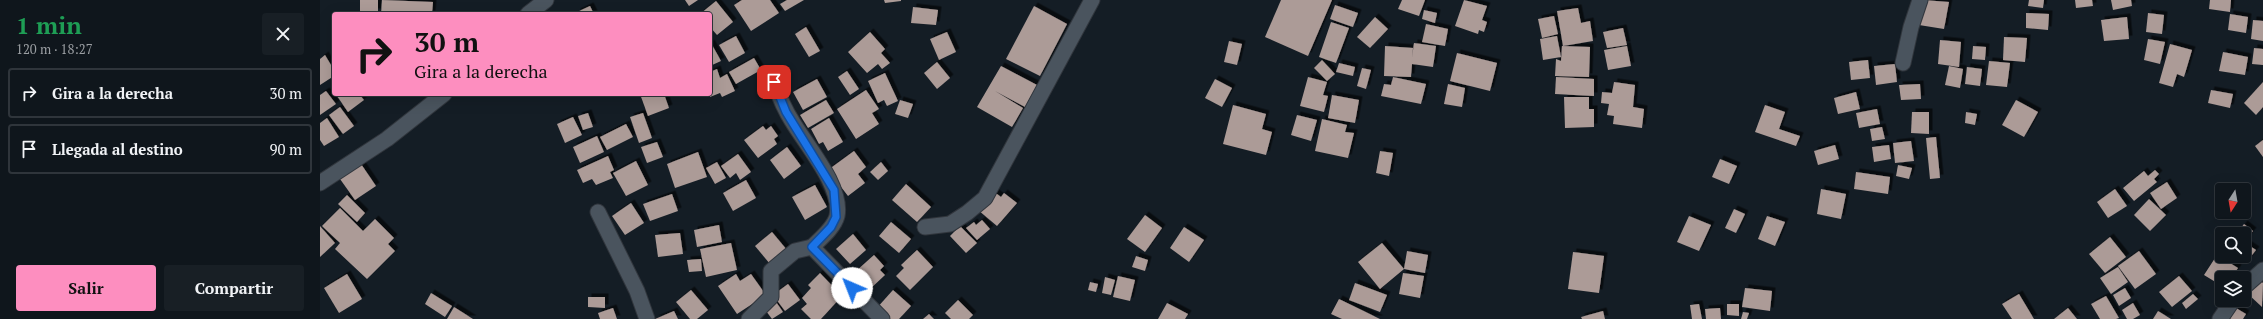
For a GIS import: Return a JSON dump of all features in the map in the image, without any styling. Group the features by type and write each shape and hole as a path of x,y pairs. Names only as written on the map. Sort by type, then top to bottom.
{"street":[{"path":"531,12 546,0"},
{"path":"925,227 950,224 967,213 985,198 1092,0"},
{"path":"1903,63 1911,27 1920,0"},
{"path":"749,319 771,297 771,271 795,251 812,247 831,227 836,217 834,190 791,121 781,102 774,82"},
{"path":"320,183 387,139 441,96"},
{"path":"598,212 637,291 647,319"},
{"path":"812,247 882,319"},
{"path":"2251,281 2263,270"},
{"path":"2220,319 2228,307"}],"building":[{"path":"360,0 378,0 378,12 360,11"},
{"path":"382,0 433,2 432,12 381,12"},
{"path":"685,0 698,0 689,6"},
{"path":"742,0 770,0 779,13 751,31 734,5"},
{"path":"787,0 804,0 785,11 780,4"},
{"path":"884,0 901,0 901,1 885,3"},
{"path":"1281,0 1332,0 1308,56 1265,37"},
{"path":"1402,0 1425,0 1419,16 1398,9"},
{"path":"1464,0 1487,6 1482,20 1487,22 1484,32 1479,30 1478,34 1455,26"},
{"path":"1923,0 1949,2 1944,29 1919,25"},
{"path":"2029,0 2044,0 2043,8 2028,6"},
{"path":"2075,0 2092,0 2093,6 2076,8"},
{"path":"2111,0 2131,0 2132,6 2113,10"},
{"path":"2210,0 2231,0 2230,12 2209,9"},
{"path":"716,1 733,22 717,35 712,29 712,12 702,12"},
{"path":"1335,5 1358,13 1353,27 1330,19"},
{"path":"590,6 593,12 577,12"},
{"path":"1034,6 1067,24 1040,76 1006,59"},
{"path":"913,7 938,10 936,25 911,23"},
{"path":"1578,8 1581,23 1590,21 1593,41 1563,46 1557,11"},
{"path":"1424,10 1437,13 1435,23 1422,19"},
{"path":"2026,13 2049,14 2048,30 2026,28"},
{"path":"2148,13 2164,15 2162,34 2146,32"},
{"path":"2230,14 2248,17 2246,33 2228,30"},
{"path":"1554,16 1558,34 1542,38 1538,19"},
{"path":"1375,17 1388,29 1370,48 1357,37"},
{"path":"2127,17 2129,39 2104,41 2101,20"},
{"path":"2253,20 2263,21 2263,41 2251,39"},
{"path":"1331,22 1349,28 1336,63 1319,57"},
{"path":"1426,24 1448,29 1445,46 1422,42"},
{"path":"806,27 820,51 809,57 795,34"},
{"path":"1623,28 1627,45 1607,48 1603,32"},
{"path":"870,32 885,49 881,53 890,63 882,69 878,64 867,73 848,52"},
{"path":"947,32 956,52 939,60 930,39"},
{"path":"736,36 745,53 729,62 719,45"},
{"path":"1557,36 1561,57 1543,60 1540,39"},
{"path":"2004,37 2027,38 2025,62 2003,60"},
{"path":"2148,39 2165,42 2160,64 2144,60"},
{"path":"1940,40 1961,42 1959,67 1938,64"},
{"path":"1229,41 1242,44 1237,65 1224,62"},
{"path":"1414,43 1436,46 1433,67 1412,64 1411,77 1384,76 1385,46 1413,48 1412,58"},
{"path":"2170,44 2192,50 2184,77 2177,74 2173,87 2159,83"},
{"path":"712,45 721,61 712,65"},
{"path":"1562,46 1590,47 1589,77 1555,76 1556,59 1561,61"},
{"path":"1627,46 1631,66 1608,70 1604,50"},
{"path":"1973,46 1986,47 1985,60 1972,59"},
{"path":"2254,48 2263,49 2263,65 2252,64"},
{"path":"2223,52 2248,57 2245,75 2219,71"},
{"path":"1457,53 1497,63 1490,91 1450,81"},
{"path":"325,55 332,67 332,77 320,85 320,59"},
{"path":"754,58 761,70 736,84 729,72"},
{"path":"1322,60 1335,74 1327,81 1314,68"},
{"path":"1868,60 1870,78 1851,80 1849,62"},
{"path":"1989,61 2010,63 2007,87 1986,85"},
{"path":"937,62 950,78 937,89 924,73"},
{"path":"1339,63 1355,67 1353,76 1336,72"},
{"path":"1895,64 1897,82 1876,85 1874,66"},
{"path":"1001,66 1037,85 1025,107 995,91 1023,108 1012,127 977,107"},
{"path":"1949,66 1963,69 1960,88 1945,85"},
{"path":"1967,67 1982,69 1980,86 1965,84"},
{"path":"1362,68 1371,70 1366,89 1357,86"},
{"path":"717,69 720,78 727,74 735,91 722,97 720,93 710,97 712,96 712,71"},
{"path":"847,71 859,89 850,95 838,77"},
{"path":"885,73 898,101 887,106 884,100 878,103 868,81"},
{"path":"1308,77 1327,82 1323,95 1328,96 1324,112 1300,106"},
{"path":"1393,77 1426,84 1421,104 1381,96 1384,84 1391,85"},
{"path":"1556,77 1594,79 1594,96 1555,94"},
{"path":"817,79 827,97 803,110 793,92"},
{"path":"1215,79 1232,88 1222,107 1205,98"},
{"path":"1614,82 1635,85 1633,107 1644,109 1642,128 1613,124 1614,116 1607,115 1609,104 1601,103 1602,92 1612,93"},
{"path":"2263,82 2263,107 2256,115 2244,103"},
{"path":"1448,84 1465,88 1462,107 1444,104"},
{"path":"1920,84 1921,99 1901,100 1899,85"},
{"path":"866,90 879,109 872,113 879,124 856,139 837,109"},
{"path":"2211,90 2233,94 2230,108 2208,103"},
{"path":"326,91 336,104 320,115 320,95"},
{"path":"1856,92 1860,109 1838,114 1834,98"},
{"path":"1332,95 1359,100 1355,123 1328,118"},
{"path":"337,96 361,96 364,100 348,112"},
{"path":"641,96 665,96 669,108 648,116"},
{"path":"1564,97 1589,97 1589,109 1594,109 1594,127 1565,128"},
{"path":"826,100 834,113 808,128 800,115"},
{"path":"900,100 913,104 908,118 895,114"},
{"path":"2016,100 2038,112 2024,137 2002,125"},
{"path":"1233,105 1266,114 1262,129 1272,132 1266,155 1223,144"},
{"path":"1765,105 1785,112 1779,129 1800,136 1796,146 1755,132"},
{"path":"340,107 354,126 343,134 329,115"},
{"path":"1877,109 1880,124 1859,128 1856,113"},
{"path":"1912,112 1929,112 1929,134 1911,133"},
{"path":"1966,112 1977,114 1975,125 1965,123"},
{"path":"588,113 593,127 583,130 578,116"},
{"path":"643,113 652,138 639,143 630,117"},
{"path":"1297,115 1317,120 1311,141 1291,135"},
{"path":"573,117 582,135 565,143 557,124"},
{"path":"327,118 339,137 324,146 320,140 320,123"},
{"path":"829,118 843,142 828,151 823,142 819,144 811,129"},
{"path":"1322,119 1347,125 1345,132 1354,133 1348,158 1315,151"},
{"path":"626,124 633,137 607,150 600,137"},
{"path":"763,126 766,130 771,126 778,136 774,139 777,144 758,158 744,140"},
{"path":"1882,127 1885,139 1872,141 1870,129"},
{"path":"597,136 604,152 580,163 573,147"},
{"path":"1936,137 1940,178 1930,179 1926,138"},
{"path":"2263,140 2263,157 2255,146"},
{"path":"1911,141 1914,161 1895,163 1893,143"},
{"path":"657,142 663,157 647,163 641,147"},
{"path":"1835,145 1839,159 1818,165 1814,151"},
{"path":"1889,145 1891,159 1874,162 1872,147"},
{"path":"787,147 801,166 784,179 770,160"},
{"path":"854,151 866,167 858,174 865,183 848,196 828,170"},
{"path":"1380,151 1393,153 1389,176 1376,173"},
{"path":"698,152 707,177 675,188 667,164"},
{"path":"738,154 751,172 740,180 736,173 730,178 721,166"},
{"path":"608,156 614,170 610,172 613,178 596,185 592,179 583,183 577,170"},
{"path":"1720,159 1737,166 1729,184 1712,177"},
{"path":"636,161 648,185 626,196 613,173"},
{"path":"717,162 726,178 715,184 706,168"},
{"path":"881,162 888,171 878,180 870,172"},
{"path":"361,164 376,186 355,200 340,179"},
{"path":"1898,165 1912,168 1909,179 1896,176"},
{"path":"2155,170 2159,174 2154,179 2157,182 2134,201 2123,188 2144,171 2148,176"},
{"path":"1856,172 1890,177 1888,194 1854,189"},
{"path":"746,180 756,198 733,211 723,193"},
{"path":"2167,182 2177,198 2161,209 2150,193"},
{"path":"906,184 931,207 917,222 892,200"},
{"path":"815,185 827,207 805,220 792,197"},
{"path":"1821,189 1846,194 1841,219 1817,214"},
{"path":"2115,189 2127,206 2108,218 2097,202"},
{"path":"993,191 1001,197 1004,193 1017,203 997,226 978,210"},
{"path":"672,194 678,211 650,221 643,204"},
{"path":"347,195 365,213 357,222 338,204"},
{"path":"2149,199 2166,215 2150,231 2134,215"},
{"path":"631,203 644,223 625,235 612,216"},
{"path":"340,208 363,231 375,219 394,238 388,244 395,251 367,279 335,249 340,243 322,226"},
{"path":"1734,209 1745,214 1736,233 1725,228"},
{"path":"1145,215 1162,228 1145,252 1127,239"},
{"path":"1689,216 1711,225 1699,251 1677,242"},
{"path":"1767,216 1785,222 1775,246 1758,239"},
{"path":"982,220 990,229 977,240 966,228 974,222 976,225"},
{"path":"891,222 911,239 899,253 879,236"},
{"path":"719,225 722,242 697,247 694,230"},
{"path":"320,226 335,243 320,257"},
{"path":"960,226 977,243 966,253 950,236"},
{"path":"1184,227 1204,240 1189,262 1170,248"},
{"path":"772,232 787,250 770,264 755,246"},
{"path":"680,233 683,254 658,257 655,235"},
{"path":"853,234 866,250 850,264 836,249"},
{"path":"2110,237 2126,257 2105,273 2089,254"},
{"path":"731,243 737,270 706,277 700,249"},
{"path":"1382,243 1404,269 1380,289 1358,262"},
{"path":"2251,247 2256,250 2251,256"},
{"path":"917,250 933,267 910,290 896,276 904,268 901,265"},
{"path":"1407,251 1428,255 1425,273 1404,269"},
{"path":"2139,251 2156,274 2135,289 2118,266"},
{"path":"1573,252 1604,256 1599,293 1568,289"},
{"path":"874,255 884,266 880,270 885,275 870,289 855,272"},
{"path":"1136,256 1148,260 1145,271 1132,267"},
{"path":"2215,258 2215,263 2230,263 2238,268 2236,271 2215,271 2215,282 2204,275"},
{"path":"701,259 702,271 689,272 687,260"},
{"path":"2118,267 2128,282 2111,294 2100,278"},
{"path":"820,273 842,296 821,319 811,319 801,309 807,304 802,298 811,288 808,285"},
{"path":"1403,273 1424,276 1420,298 1399,294"},
{"path":"347,274 362,299 339,313 324,288"},
{"path":"736,274 740,281 751,274 766,295 737,314 718,286"},
{"path":"1118,276 1135,280 1130,301 1113,297"},
{"path":"2179,276 2192,291 2172,307 2159,292"},
{"path":"1105,277 1115,280 1111,295 1102,293"},
{"path":"2260,281 2263,283 2262,307 2251,297 2251,291"},
{"path":"1090,282 1098,284 1096,292 1088,290"},
{"path":"1355,283 1387,295 1380,312 1349,300"},
{"path":"788,284 800,300 785,311 773,295"},
{"path":"1745,288 1772,291 1770,311 1742,307"},
{"path":"2125,288 2131,298 2119,306 2113,295"},
{"path":"691,290 708,310 697,319 690,319 676,302"},
{"path":"893,290 911,306 899,319 887,319 876,309"},
{"path":"431,293 452,306 445,317 425,304"},
{"path":"2019,294 2034,319 2012,319 2002,304"},
{"path":"2193,294 2198,299 2186,309 2182,303"},
{"path":"2106,296 2119,318 2100,319 2091,304"},
{"path":"588,297 605,297 605,308 588,307"},
{"path":"774,299 783,312 772,319 763,307"},
{"path":"1339,299 1380,319 1342,319 1331,314"},
{"path":"958,300 973,315 969,319 951,319 945,313"},
{"path":"1167,303 1188,314 1185,319 1158,319"},
{"path":"2133,303 2140,315 2133,319 2127,319 2122,310"},
{"path":"1699,304 1702,319 1692,319 1690,305"},
{"path":"1727,304 1739,304 1739,316 1727,315"},
{"path":"454,307 473,319 447,319"},
{"path":"613,308 617,319 600,319 598,313"},
{"path":"1720,308 1721,319 1706,319 1705,309"},
{"path":"2068,308 2077,319 2054,319"},
{"path":"2236,308 2246,314 2243,319 2230,319"},
{"path":"674,311 678,319 655,319"},
{"path":"1603,311 1605,319 1582,319 1581,317"},
{"path":"2158,311 2171,319 2153,319"},
{"path":"1743,312 1749,313 1747,319 1741,319"},
{"path":"929,314 934,319 923,319"}],"route":[{"path":"774,82 781,102 791,121 826,174 834,190 837,206 836,217 831,227 812,247 852,288"}]}
